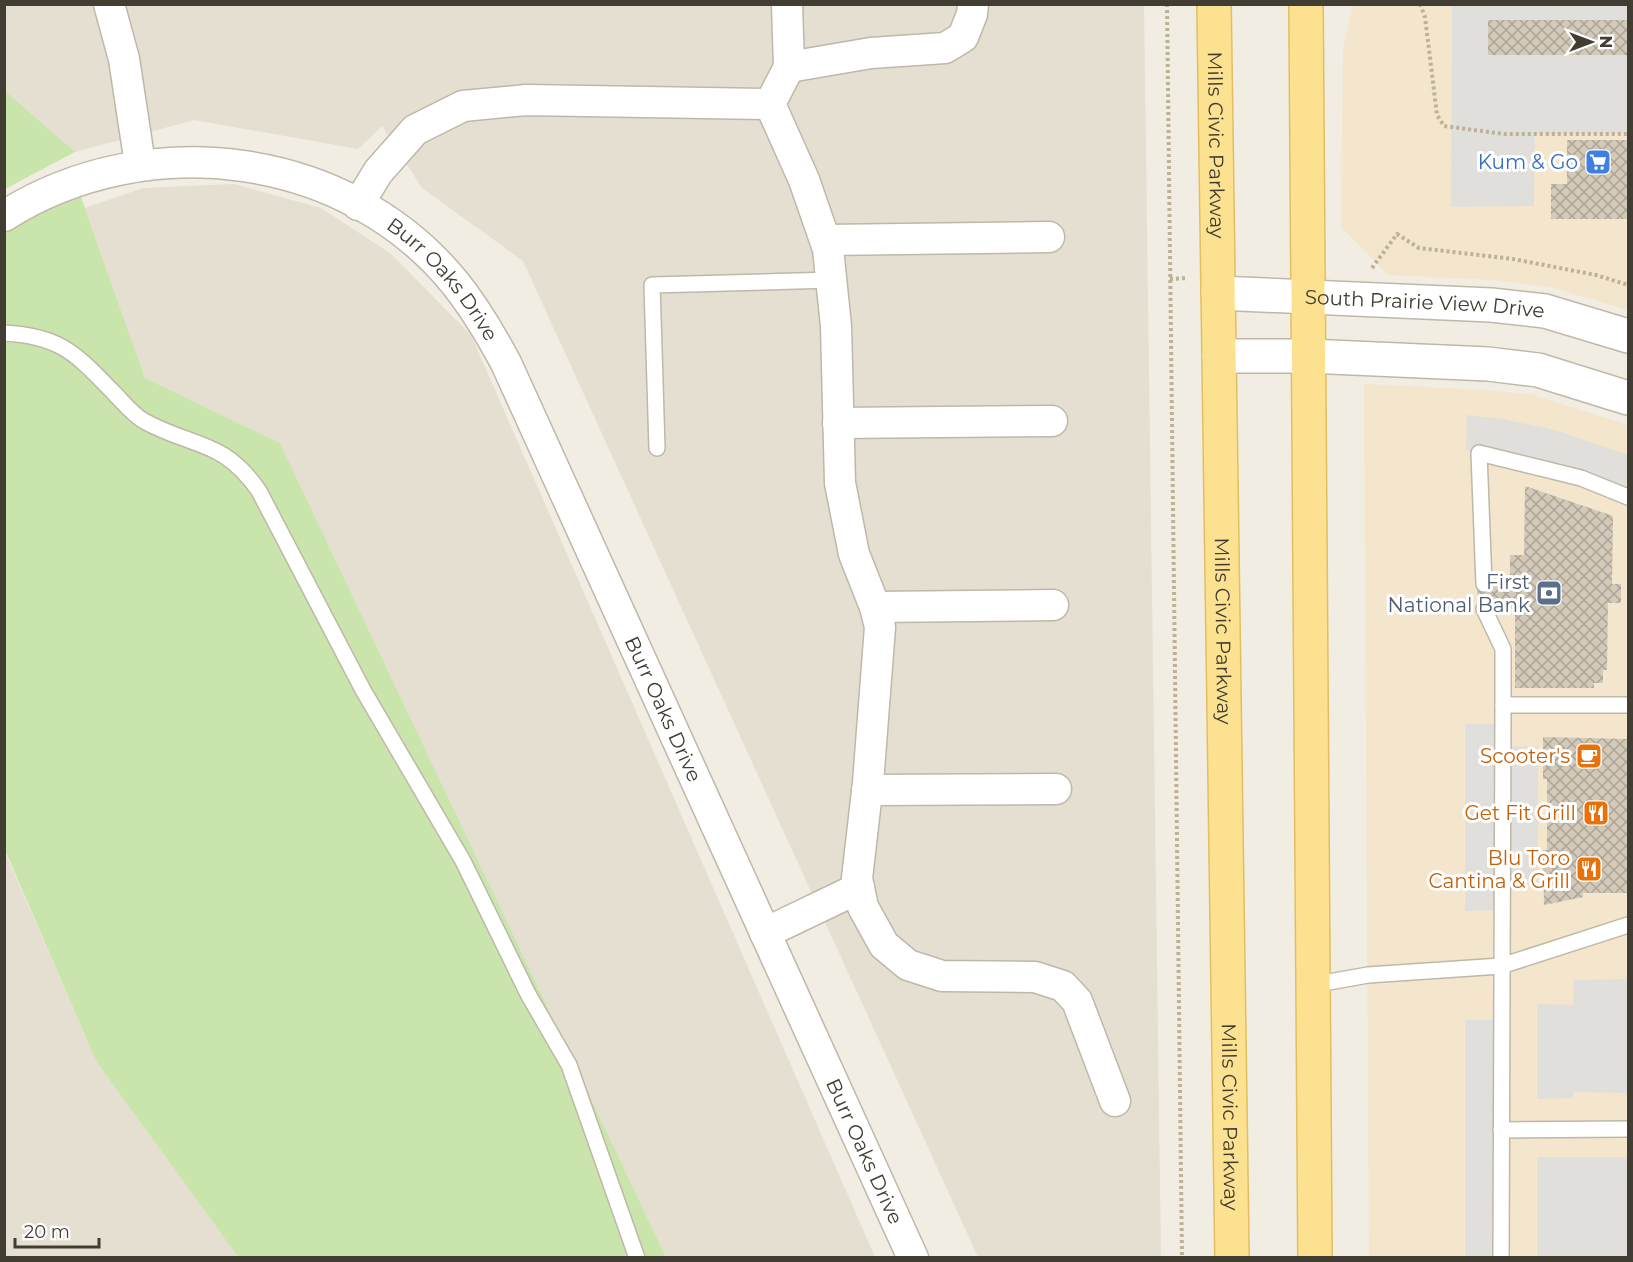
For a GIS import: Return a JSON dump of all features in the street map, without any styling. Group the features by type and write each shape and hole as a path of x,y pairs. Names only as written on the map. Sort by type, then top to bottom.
{"main road":[{"name":"Mills Civic Parkway","path":"1214,4 1232,1257"},
{"path":"1306,4 1315,1257"}],"street":[{"path":"109,4 124,59 140,164"},
{"path":"770,104 789,67 787,4"},
{"path":"789,67 871,53 945,48 963,37 972,14 973,4"},
{"path":"358,205 378,172 415,130 462,106 526,100 770,104"},
{"path":"770,104 804,180 825,240 832,280 840,483 854,554 875,607 880,627 867,790 857,878 863,907 884,945 908,965 942,976 1035,977 1063,986 1077,1001 1115,1101"},
{"name":"Burr Oaks Drive","path":"4,216 26,202 75,180 140,164 174,161 225,162 276,171 324,187 376,214 418,245 454,282 484,323 506,363 913,1257"},
{"path":"825,240 1049,237"},
{"name":"South Prairie View Drive","path":"1218,293 1491,305 1545,311 1629,336"},
{"path":"1219,356 1308,356 1488,364 1538,370 1629,398"},
{"path":"838,423 1052,421"},
{"path":"875,607 1053,605"},
{"path":"867,790 1056,789"},
{"path":"765,933 859,888"}],"lane":[{"path":"657,448 652,285 832,280"},
{"path":"4,333 40,337 75,353 142,420 223,453 238,464 259,491 363,690 457,852 528,994 569,1065 637,1257"},
{"path":"1484,584 1479,453 1581,478 1629,497"},
{"path":"1484,609 1503,649 1501,1257"},
{"path":"1503,705 1629,705"},
{"path":"1312,985 1368,975 1502,966 1629,925"},
{"path":"1501,1130 1629,1129"}],"path":[{"path":"1167,4 1182,1257"},
{"path":"1420,4 1425,17 1437,115 1444,126 1504,134 1629,134"},
{"path":"1371,269 1397,234 1419,248 1513,259 1596,275 1629,285"}],"shaded area":[{"path":"4,5 1144,5 1161,1257 978,1257 523,261 422,188 382,126 358,149 194,120 75,152 5,93"},
{"path":"1353,5 1628,5 1628,310 1550,287 1493,280 1388,275 1341,227 1343,48"},
{"path":"1452,5 1628,5 1628,20 1488,20 1488,54 1628,55 1628,133 1535,134 1534,206 1451,207"},
{"path":"234,184 321,208 390,253 471,335 875,1257 666,1257 280,443 145,378 85,208 143,188"},
{"path":"1364,384 1486,390 1533,395 1628,425 1628,1257 1369,1257"},
{"path":"1467,415 1502,419 1555,430 1628,455 1628,497 1581,478 1466,450"},
{"path":"1465,724 1503,724 1503,747 1538,746 1538,884 1502,886 1501,910 1465,911"},
{"path":"4,850 96,1061 238,1257 5,1257"},
{"path":"1628,979 1628,1093 1573,1092 1573,1098 1537,1099 1537,1004 1573,1005 1574,980"},
{"path":"1465,1020 1501,1020 1501,1257 1465,1257"},
{"path":"1537,1157 1628,1157 1628,1257 1537,1257"}],"green space":[{"path":"6,92 75,152 5,189 4,93"},
{"path":"75,180 145,378 280,443 666,1257 238,1257 96,1061 5,850 4,216"}],"building":[{"path":"1488,20 1628,20 1628,55 1488,55"},
{"name":"Kum & Go","path":"1567,140 1628,140 1628,219 1551,219 1551,184 1567,184"},
{"name":"First National Bank","path":"1525,486 1613,516 1612,584 1621,584 1621,603 1608,603 1607,670 1603,670 1603,683 1594,683 1594,688 1515,688 1515,609 1477,609 1477,584 1510,584 1510,555 1524,555"},
{"path":"1543,737 1628,739 1628,893 1583,893 1583,897 1544,905 1543,850 1547,850 1547,779 1543,779"}],"place":[{"name":"Kum & Go","path":"1598,162"},
{"name":"First National Bank","path":"1549,593"},
{"name":"Scooter's","path":"1589,756"},
{"name":"Get Fit Grill","path":"1596,813"},
{"name":"Blu Toro Cantina & Grill","path":"1589,869"}]}
